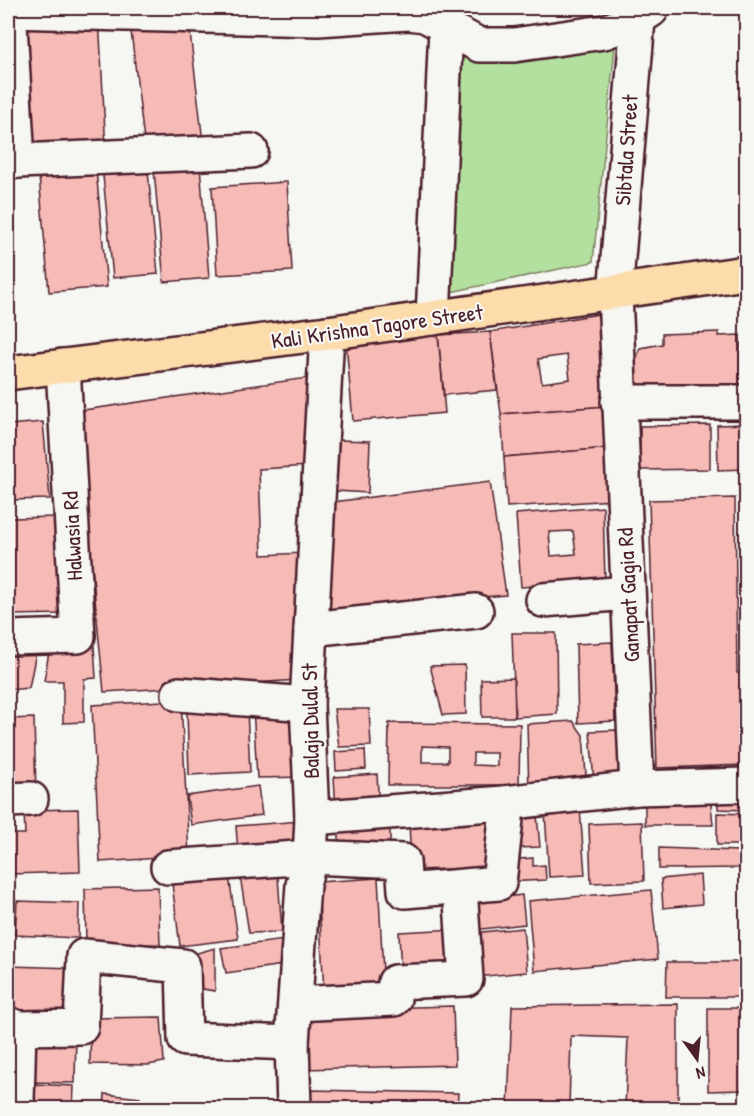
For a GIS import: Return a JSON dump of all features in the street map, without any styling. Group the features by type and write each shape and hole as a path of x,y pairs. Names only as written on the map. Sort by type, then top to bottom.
{"main road":[{"name":"Kali Krishna Tagore Street","path":"8,373 327,333 615,294 747,273"}],"street":[{"path":"251,151 13,162 8,10 318,19 407,10 425,15 479,45 514,45 604,32 643,12"},
{"name":"Sibtala Street","path":"615,294 643,12"},
{"path":"433,318 446,27"},
{"name":"Ganapat Gagia Rd","path":"615,294 618,402 637,788"},
{"name":"Balaja Dulal St","path":"294,1108 292,1043 303,885 310,857 312,818 307,704 327,333"},
{"name":"Halwasia Rd","path":"8,638 78,636 63,366"},
{"path":"618,402 747,402"},
{"path":"543,600 627,592"},
{"path":"311,629 476,611"},
{"path":"179,694 307,704"},
{"path":"312,818 504,803 637,788 747,785"},
{"path":"168,867 310,857 403,861 405,891 499,883 506,819 504,803"},
{"path":"296,1004 466,979 460,887"},
{"path":"14,1103 13,1026 81,1027 84,956 183,966 185,1040 292,1043"}],"green space":[{"path":"438,26 616,37 593,262 422,298"}],"building":[{"path":"99,16 106,152 30,156 23,21"},
{"path":"189,24 203,142 145,149 131,31"},
{"path":"95,159 107,287 49,292 38,164"},
{"path":"147,161 158,274 113,278 102,165"},
{"path":"200,166 209,278 164,282 154,170"},
{"path":"287,182 292,271 217,275 212,187"},
{"path":"605,313 608,406 501,414 490,332","holes":["567,355 570,379 542,383 538,359"]},
{"path":"490,332 497,390 444,395 438,335"},
{"path":"719,332 719,336 740,335 742,389 642,393 632,373 640,348 662,344 662,334"},
{"path":"438,335 445,413 353,421 346,343"},
{"path":"314,377 310,466 259,469 262,555 303,553 299,680 104,692 77,411"},
{"path":"608,406 609,448 504,457 501,414"},
{"path":"43,422 50,499 8,500 8,425"},
{"path":"746,424 746,469 718,470 717,425"},
{"path":"710,425 710,469 640,470 640,426"},
{"path":"338,440 370,441 368,493 336,491"},
{"path":"609,448 613,500 507,507 504,457"},
{"path":"490,482 506,595 323,611 325,503"},
{"path":"735,498 737,673 746,673 746,765 657,768 649,500"},
{"path":"603,507 605,581 521,587 516,514","holes":["573,531 576,554 551,556 549,532"]},
{"path":"62,517 64,614 8,615 8,518"},
{"path":"512,633 556,633 557,714 515,717"},
{"path":"612,642 615,721 578,723 576,644"},
{"path":"50,646 94,646 96,678 84,679 84,722 63,723 63,681 44,681"},
{"path":"37,647 29,688 8,690 8,654"},
{"path":"465,665 466,714 443,715 430,666"},
{"path":"514,678 515,717 482,717 481,679"},
{"path":"181,700 189,856 100,862 92,705"},
{"path":"298,704 303,777 257,778 253,706"},
{"path":"334,709 369,709 371,746 339,747"},
{"path":"247,710 250,772 189,775 187,712"},
{"path":"34,718 36,794 8,794 8,719"},
{"path":"573,721 583,735 587,788 529,791 527,724"},
{"path":"389,723 520,724 519,785 388,785","holes":["422,746 448,747 448,762 422,762","473,753 497,753 497,766 473,765"]},
{"path":"618,730 622,781 594,783 590,731"},
{"path":"365,750 366,769 336,771 335,752"},
{"path":"377,774 379,809 336,812 334,777"},
{"path":"258,786 262,815 191,825 187,796"},
{"path":"718,793 746,793 746,810 718,809"},
{"path":"710,794 713,825 645,825 645,795"},
{"path":"536,805 540,847 517,848 514,806"},
{"path":"78,809 80,872 8,874 8,834 25,834 24,810"},
{"path":"580,809 585,875 549,877 545,812"},
{"path":"717,813 746,814 746,845 717,845"},
{"path":"489,817 490,868 411,870 409,820"},
{"path":"301,821 303,848 238,853 236,826"},
{"path":"339,821 390,821 390,853 339,854"},
{"path":"642,822 644,881 591,883 589,824"},
{"path":"659,848 738,851 739,868 659,869"},
{"path":"533,858 533,866 545,865 546,880 506,882 505,860"},
{"path":"277,863 282,932 249,933 239,869"},
{"path":"228,869 238,939 180,946 171,876"},
{"path":"700,875 702,904 663,908 661,879"},
{"path":"378,878 384,991 324,994 318,882"},
{"path":"158,887 160,944 86,945 85,889"},
{"path":"651,890 658,959 534,971 528,901"},
{"path":"522,895 525,924 473,930 469,901"},
{"path":"17,901 79,903 78,938 15,935"},
{"path":"523,928 527,972 476,977 472,933"},
{"path":"457,929 457,973 401,976 399,932"},
{"path":"285,940 283,965 226,973 221,948"},
{"path":"215,948 215,991 197,988 197,953"},
{"path":"667,962 746,962 746,997 666,997"},
{"path":"8,966 75,968 74,1020 8,1019"},
{"path":"678,1004 678,1108 625,1108 628,1038 571,1036 569,1108 508,1108 512,1006"},
{"path":"453,1006 455,1065 304,1069 303,1010"},
{"path":"708,1008 742,1008 743,1090 708,1091"},
{"path":"161,1017 164,1062 148,1065 90,1064 91,1018"},
{"path":"27,1032 76,1032 75,1083 26,1082"},
{"path":"30,1084 74,1086 73,1108 29,1108"},
{"path":"309,1090 458,1093 457,1108 309,1108"},
{"path":"105,1094 140,1098 139,1108 104,1108"},
{"path":"148,1101 184,1108 147,1108"}]}
